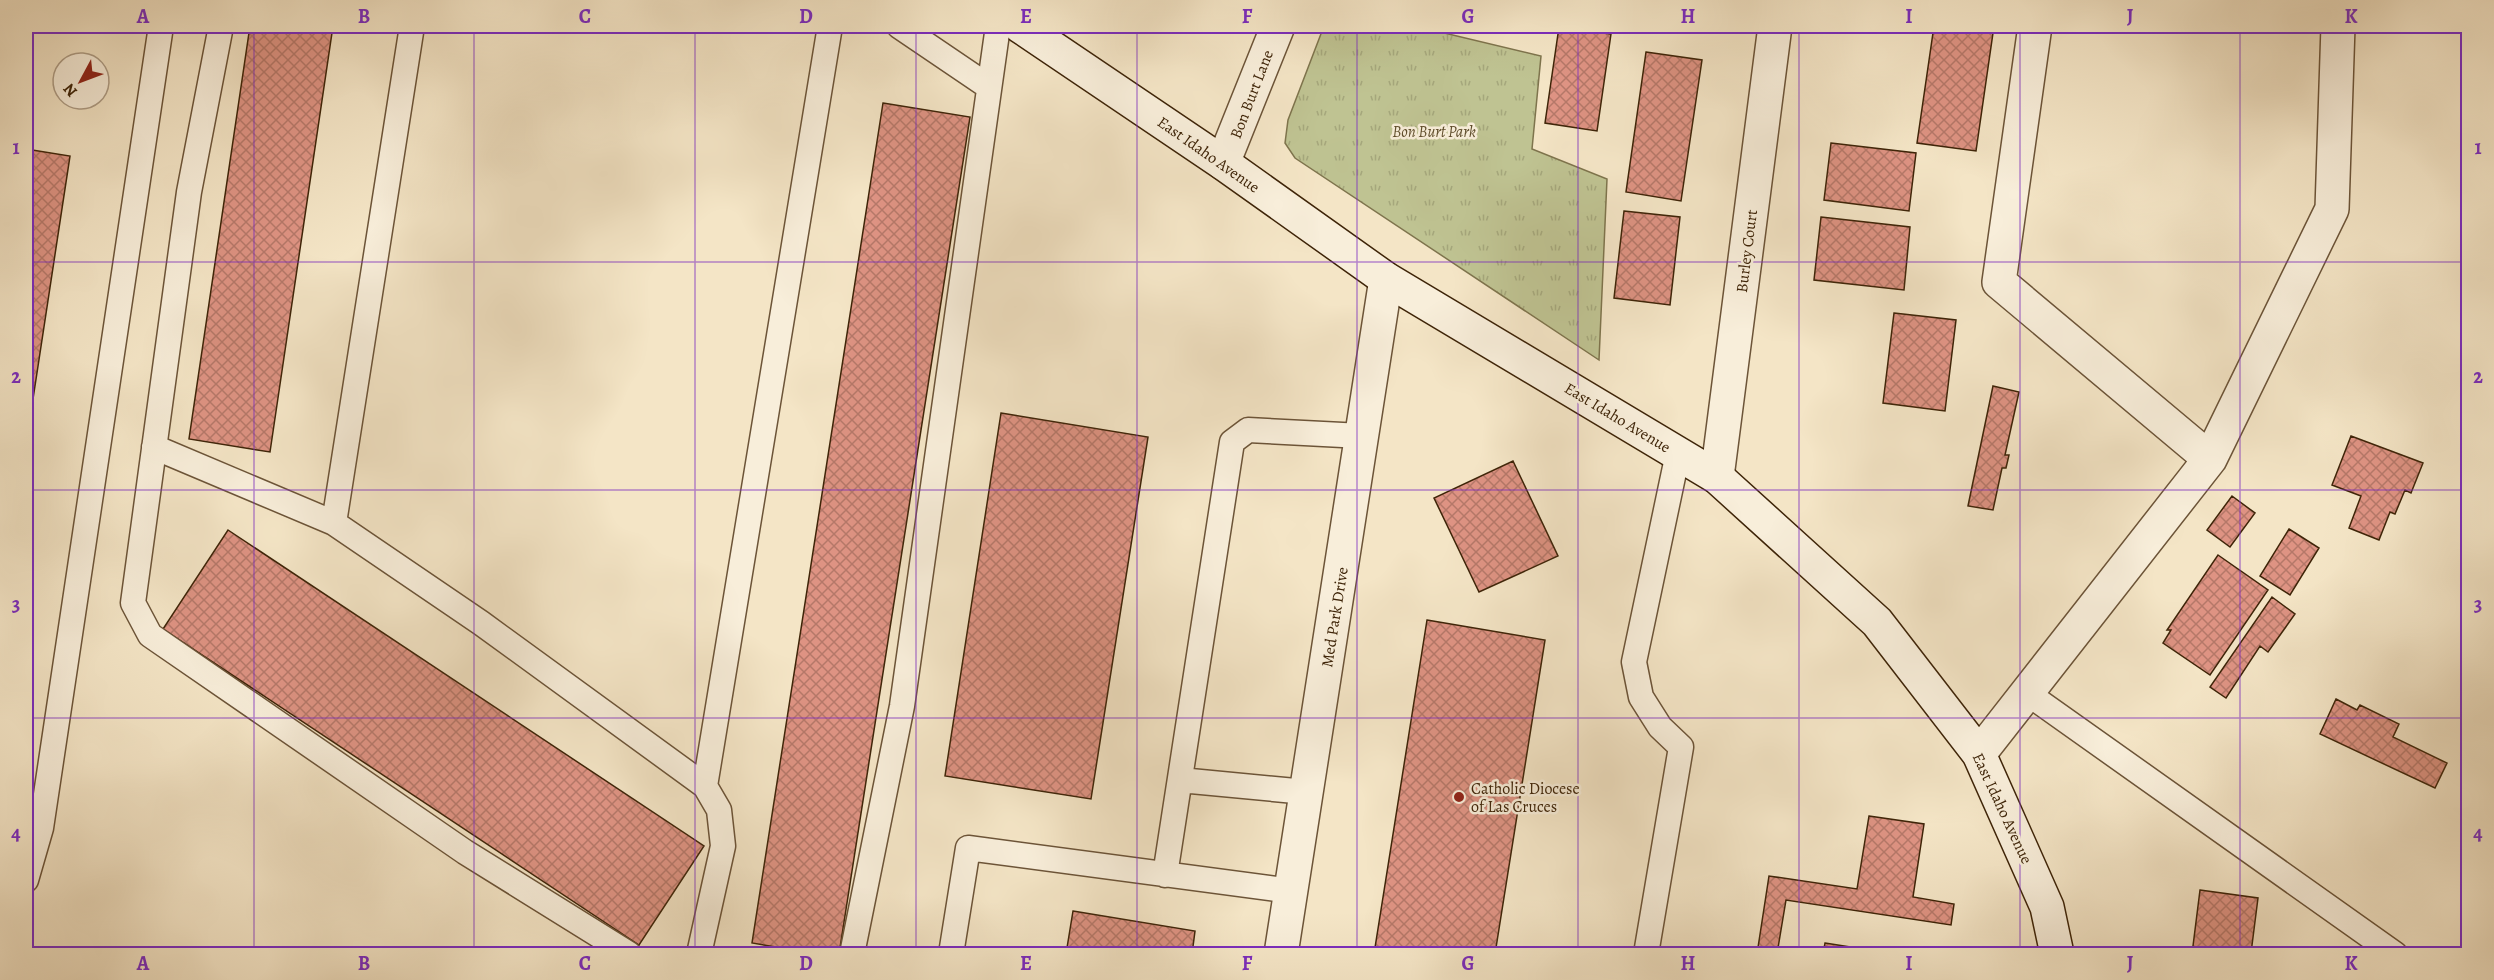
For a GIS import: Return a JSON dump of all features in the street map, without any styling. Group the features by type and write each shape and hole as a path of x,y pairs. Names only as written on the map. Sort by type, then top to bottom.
{"street":[{"name":"East Idaho Avenue","path":"1020,26 1223,163 1386,279 1717,477 1877,622 1979,754 2048,908 2057,954"},
{"name":"Bon Burt Lane","path":"1223,163 1278,26"},
{"name":"Burley Court","path":"1717,477 1776,26"},
{"path":"2035,26 1999,282 2210,459"},
{"path":"1979,754 2210,459 2331,209 2338,26"},
{"name":"Med Park Drive","path":"1281,954 1386,279"}],"lane":[{"path":"26,880 41,828 161,26"},
{"path":"221,26 189,192 133,603 150,635 465,852 629,954"},
{"path":"334,523 412,26"},
{"path":"705,786 830,26"},
{"path":"899,26 989,87"},
{"path":"852,954 902,706 998,26"},
{"path":"1165,875 1232,442 1248,430 1362,436"},
{"path":"154,447 334,523 481,623 705,786 719,810 723,846 699,954"},
{"path":"1646,954 1680,747 1660,727 1641,697 1634,662 1678,453"},
{"path":"2027,693 2395,954"},
{"path":"1180,780 1306,792"},
{"path":"951,954 968,848 1291,891"}],"green space":[{"name":"Bon Burt Park","path":"1324,26 1415,26 1541,56 1532,149 1607,179 1599,360 1295,158 1285,143 1288,120"}],"building":[{"path":"250,26 333,26 270,452 189,439"},
{"path":"1934,26 1994,26 1976,151 1917,143"},
{"path":"1559,27 1611,34 1597,131 1545,123"},
{"path":"1646,52 1702,60 1681,201 1626,192"},
{"path":"883,103 970,117 839,954 819,954 752,943"},
{"path":"1831,143 1916,153 1909,211 1824,200"},
{"path":"26,149 70,156 26,445"},
{"path":"1624,211 1680,217 1670,305 1614,298"},
{"path":"1821,217 1910,227 1904,290 1814,280"},
{"path":"1894,313 1956,320 1945,411 1883,403"},
{"path":"1993,386 2019,392 2005,455 2009,455 2006,468 2002,468 1993,510 1968,506"},
{"path":"1001,413 1148,437 1091,799 945,776"},
{"path":"2351,436 2423,463 2411,493 2405,490 2395,514 2390,512 2379,540 2349,528 2361,496 2332,485"},
{"path":"1513,461 1558,556 1479,592 1434,498"},
{"path":"2232,496 2255,513 2230,547 2207,530"},
{"path":"2289,529 2319,548 2290,595 2260,576"},
{"path":"228,530 704,846 639,945 163,629"},
{"path":"2218,555 2268,590 2210,675 2163,643 2171,630 2167,630"},
{"path":"2272,597 2295,614 2268,652 2260,646 2226,698 2210,687"},
{"name":"Catholic Diocese of Las Cruces","path":"1427,620 1545,640 1495,954 1374,954"},
{"path":"2336,699 2357,710 2360,705 2399,724 2393,737 2447,763 2435,788 2320,734"},
{"path":"1869,816 1924,824 1913,897 1954,904 1951,925 1786,900 1777,954 1757,954 1769,876 1857,889"},
{"path":"2200,890 2258,898 2251,953 2259,954 2192,954"},
{"path":"1073,911 1195,931 1192,954 1066,954"},
{"path":"1825,943 1895,954 1823,954"}],"place":[{"name":"Catholic Diocese of Las Cruces","path":"1459,797"}]}
